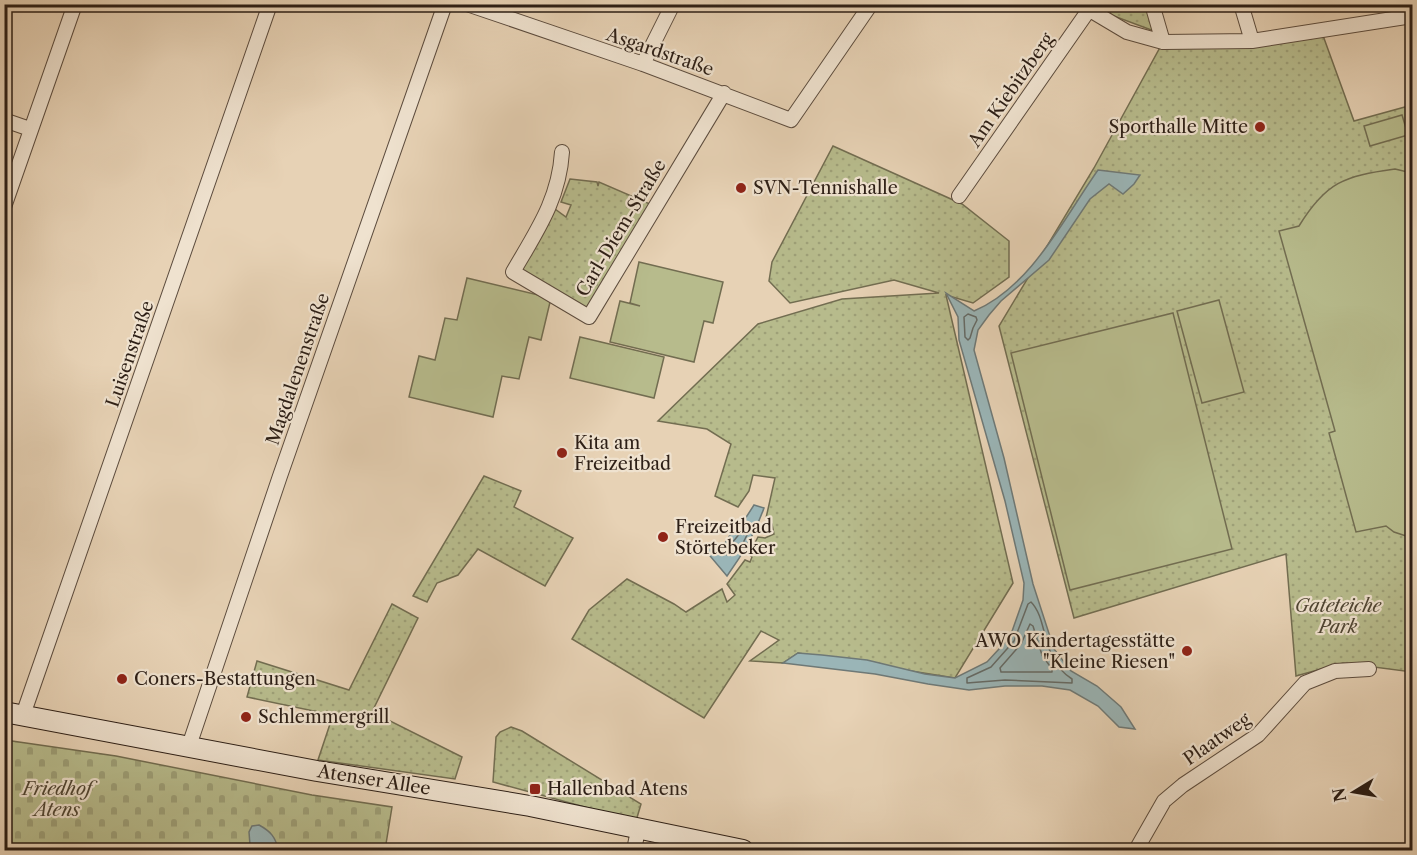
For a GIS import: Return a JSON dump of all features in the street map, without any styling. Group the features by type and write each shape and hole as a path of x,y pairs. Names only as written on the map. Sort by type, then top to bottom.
{"street":[{"path":"4,207 75,4"},
{"name":"Luisenstraße","path":"14,714 270,4"},
{"name":"Magdalenenstraße","path":"189,746 280,476 445,4"},
{"name":"Asgardstraße","path":"467,4 643,64 791,120 871,4"},
{"path":"643,64 673,4"},
{"path":"1152,4 1163,42"},
{"path":"1241,4 1252,41"},
{"path":"1091,7 1127,32 1163,42 1252,41 1413,16"},
{"name":"Am Kiebitzberg","path":"959,196 1091,7"},
{"name":"Carl-Diem-Straße","path":"562,152 561,174 555,195 546,216 513,272 589,317 724,93"},
{"path":"4,120 30,129"},
{"name":"Plaatweg","path":"1136,850 1164,801 1258,735 1305,683 1335,671 1369,669"},
{"name":"Atenser Allee","path":"14,714 316,771 530,806 742,850"},
{"path":"634,850 638,830"}],"green space":[{"path":"1107,4 1147,5 1154,31 1111,15"},
{"name":"Gateteiche Park","path":"1321,30 1354,121 1412,105 1412,672 1343,663 1296,676 1286,554 1074,618 999,326 1094,168 1163,42"},
{"path":"1402,115 1408,135 1370,146 1364,126"},
{"path":"833,146 962,204 1009,241 1009,277 973,303 946,295 1013,583 955,678 798,653 783,663 750,661 779,640 761,631 704,718 572,639 589,610 627,579 686,612 722,589 727,602 735,595 727,584 745,560 750,562 752,557 749,554 758,537 765,538 774,534 772,524 766,518 775,478 753,475 749,491 738,507 715,496 731,444 707,429 658,421 758,324 842,299 939,293 894,280 790,303 769,281 772,262"},
{"path":"1395,169 1412,173 1412,538 1394,532 1386,526 1356,532 1329,433 1335,431 1279,231 1299,226 1318,200 1338,184 1362,175"},
{"path":"570,179 597,182 598,186 599,182 650,204 587,313 517,273 555,209 566,217 571,205 561,202"},
{"path":"639,262 723,282 713,323 704,321 694,362 610,342 620,301 640,306 630,303"},
{"path":"467,278 551,298 541,340 529,337 519,379 502,376 493,417 409,397 419,356 435,360 445,318 457,320"},
{"path":"1219,300 1244,392 1202,403 1177,311"},
{"path":"1173,313 1232,549 1070,590 1011,353"},
{"path":"580,337 664,357 654,398 570,378"},
{"path":"484,476 521,491 514,507 573,538 545,586 478,549 458,575 437,583 427,602 413,596"},
{"path":"392,604 418,618 372,712 462,757 455,779 318,760 333,715 247,697 257,661 349,690"},
{"path":"511,727 522,731 641,804 636,821 493,782 496,737 500,732"},
{"name":"Friedhof Atens","path":"5,740 116,756 312,795 392,807 385,850 5,850"}],"water":[{"path":"1098,170 1140,175 1123,194 1109,184 1090,199 1049,260 1001,301 989,315 978,330 974,350 1004,458 1033,584 1054,649 1071,671 1097,686 1121,707 1135,729 1119,727 1098,706 1070,690 1042,686 1005,686 969,690 875,674 783,663 798,653 822,655 867,660 925,674 955,678 987,662 1010,637 1023,600 1024,583 1005,501 959,340 958,317 946,293 974,311 1013,286 1045,250"},
{"path":"754,505 764,508 748,544 727,576 705,550 709,543 727,555 729,551 723,546 737,524 745,519"},
{"path":"259,825 272,835 278,850 263,850 263,847 250,845 249,832 252,826"}],"place":[{"name":"Sporthalle Mitte","path":"1260,127"},
{"name":"SVN-Tennishalle","path":"741,188"},
{"name":"Kita am Freizeitbad","path":"562,453"},
{"name":"Freizeitbad Störtebeker","path":"663,537"},
{"name":"AWO Kindertagesstätte \"Kleine Riesen\"","path":"1187,651"},
{"name":"Coners-Bestattungen","path":"122,679"},
{"name":"Schlemmergrill","path":"246,717"},
{"name":"Hallenbad Atens","path":"535,789"}]}
